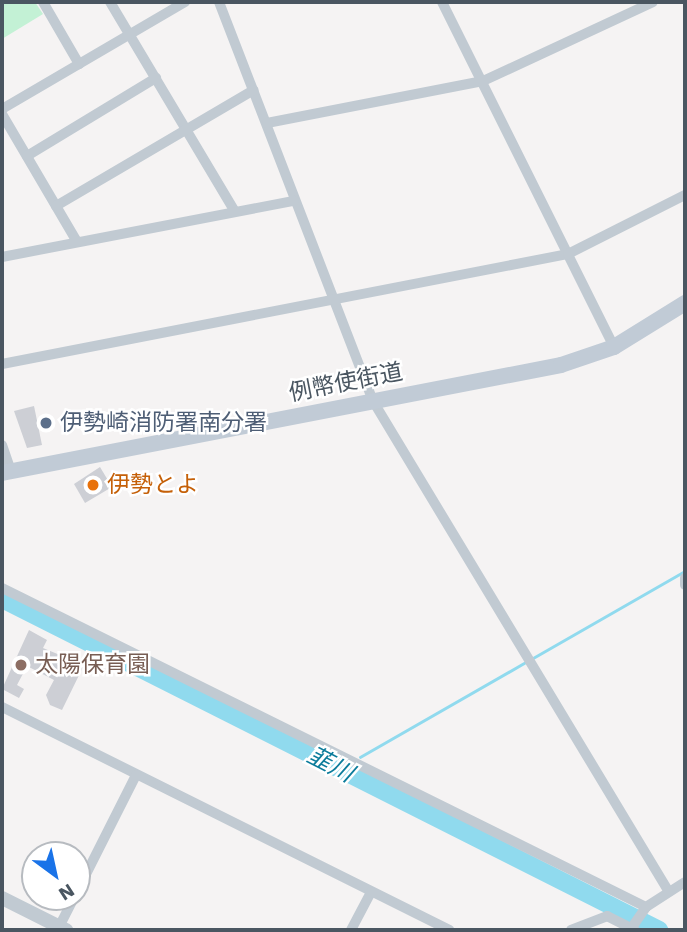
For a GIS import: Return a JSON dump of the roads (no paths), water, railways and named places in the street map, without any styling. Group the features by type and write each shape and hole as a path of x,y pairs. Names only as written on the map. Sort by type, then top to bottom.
{"main road":[{"name":"例幣使街道","path":"6,472 561,365 614,347 685,303"}],"street":[{"path":"43,2 79,64"},
{"path":"110,2 188,129 234,212"},
{"path":"219,2 373,401 669,892"},
{"path":"442,2 614,347"},
{"path":"267,123 483,81 653,2"},
{"path":"77,242 2,112 178,3"},
{"path":"27,156 156,78"},
{"path":"55,206 254,90"},
{"path":"2,364 335,302 568,254 685,195"},
{"path":"4,253 294,201"},
{"path":"2,445 6,472"},
{"path":"685,578 685,585"},
{"path":"2,588 645,909"},
{"path":"2,706 449,930"},
{"path":"91,864 136,775"},
{"path":"571,930 607,916 633,928 645,909 685,882"},
{"path":"351,930 371,892"},
{"path":"2,898 62,929 69,911"}],"waterway":[{"path":"533,658 685,571"},
{"name":"韮川","path":"2,599 659,930"},
{"path":"360,757 524,663"}],"place":[{"name":"伊勢崎消防署南分署","path":"46,423"},
{"name":"伊勢とよ","path":"93,485"},
{"name":"太陽保育園","path":"21,665"}]}
